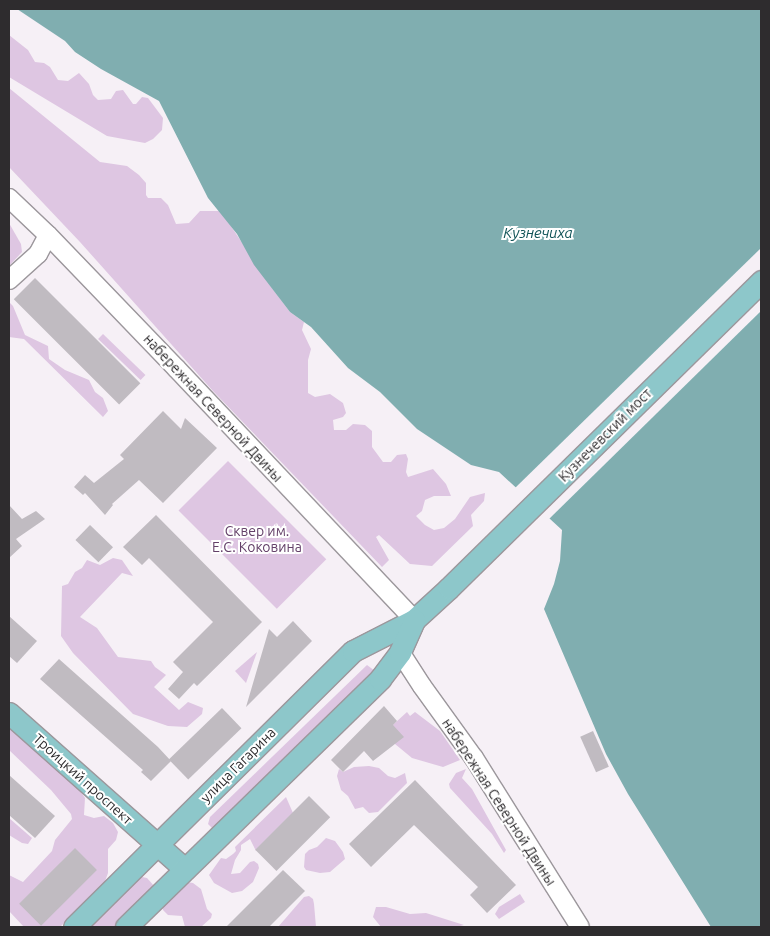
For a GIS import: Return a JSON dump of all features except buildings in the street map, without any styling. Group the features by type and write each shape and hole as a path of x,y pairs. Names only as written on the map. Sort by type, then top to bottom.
{"main road":[{"name":"Кузнечевский мост","path":"449,588 761,281"},
{"name":"улица Гагарина","path":"74,927 357,647 414,620 449,588"},
{"name":"улица Гагарина","path":"126,927 380,679 400,652 414,620"},
{"name":"Троицкий проспект","path":"9,713 185,869"}],"street":[{"name":"набережная Северной Двины","path":"9,198 48,235 414,620"},
{"path":"9,280 38,254 48,235"},
{"name":"набережная Северной Двины","path":"400,652 474,758 580,927"}],"green space":[{"path":"9,35 28,50 35,62 44,63 50,67 58,80 68,81 79,73 89,84 93,95 98,100 111,99 116,91 123,90 133,104 136,104 142,97 148,98 163,118 162,130 153,139 145,143 107,136 9,77"},
{"path":"9,88 100,162 127,166 139,175 146,183 146,195 148,198 161,198 168,205 176,224 189,223 200,211 221,211 272,288 290,312 304,322 302,330 311,349 308,360 308,393 315,397 330,394 343,403 346,413 343,417 333,420 334,430 346,430 353,424 365,425 372,431 372,447 383,462 391,462 397,455 406,454 408,459 406,472 408,477 433,469 446,484 451,496 434,496 425,500 422,511 416,516 425,525 434,530 444,528 455,519 470,497 485,493 484,501 471,515 473,526 432,566 410,564 379,535 376,537 389,560 382,567 213,391 80,242 9,167"},
{"path":"9,223 21,244 22,252 9,266"},
{"path":"9,302 13,306 25,335 48,346 49,359 65,370 89,380 95,392 103,398 108,411 103,417 24,339 9,337"},
{"path":"103,334 145,375 141,380 98,339"},
{"name":"Сквер им. Е.С. Коковина","path":"228,461 326,559 277,609 179,510"},
{"path":"113,558 122,560 133,576 122,573 80,617 97,628 118,657 151,661 155,667 166,675 154,687 179,710 188,702 203,708 202,714 187,727 168,726 133,714 73,653 61,636 62,586 68,584 75,572 82,568 87,560 100,565"},
{"path":"257,652 246,683 235,671"},
{"path":"367,665 375,671 215,829 212,828 208,824 210,817"},
{"path":"407,712 410,716 415,712 440,731 460,760 443,767 412,758 395,744 384,733"},
{"path":"9,727 79,789 85,798 84,815 94,818 104,816 113,823 118,832 116,840 108,849 108,873 104,884 60,927 24,927 9,911 9,875 23,882 52,851 55,840 72,819 71,814 51,790 9,750"},
{"path":"369,766 379,768 388,776 395,778 405,773 407,783 378,812 369,813 363,807 355,809 348,796 341,790 337,776 339,769 343,772 354,767"},
{"path":"466,769 462,778 472,789 506,850 504,853 492,834 450,788 449,784 456,773"},
{"path":"286,797 293,813 256,851 250,839 241,845 241,850 235,860 231,874 240,873 250,862 254,861 258,864 259,868 253,882 242,891 232,893 214,883 209,875 221,858 226,859 233,854 236,851 235,847"},
{"path":"9,818 32,838 28,844 22,843 9,835"},
{"path":"326,838 335,841 343,852 345,859 330,872 320,873 306,870 304,867 305,854 317,847"},
{"path":"142,877 147,878 155,887 117,927 91,927"},
{"path":"187,882 193,883 201,889 207,909 212,914 211,918 201,927 185,927 182,916 168,915 163,910 163,904"},
{"path":"520,894 525,902 499,919 495,914 499,907"},
{"path":"309,896 313,899 316,927 278,927 304,897"},
{"path":"376,907 386,907 410,914 426,913 464,925 456,927 381,927 373,917"}],"water":[{"name":"Кузнечиха","path":"17,9 761,9 761,927 711,927 628,794 606,754 544,609 554,584 560,561 562,530 499,472 471,465 417,429 380,392 348,368 311,327 290,312 254,265 237,234 208,198 159,101 101,69 75,52 65,41"}],"pier":[{"path":"761,248 761,311 548,520 514,489"}]}
